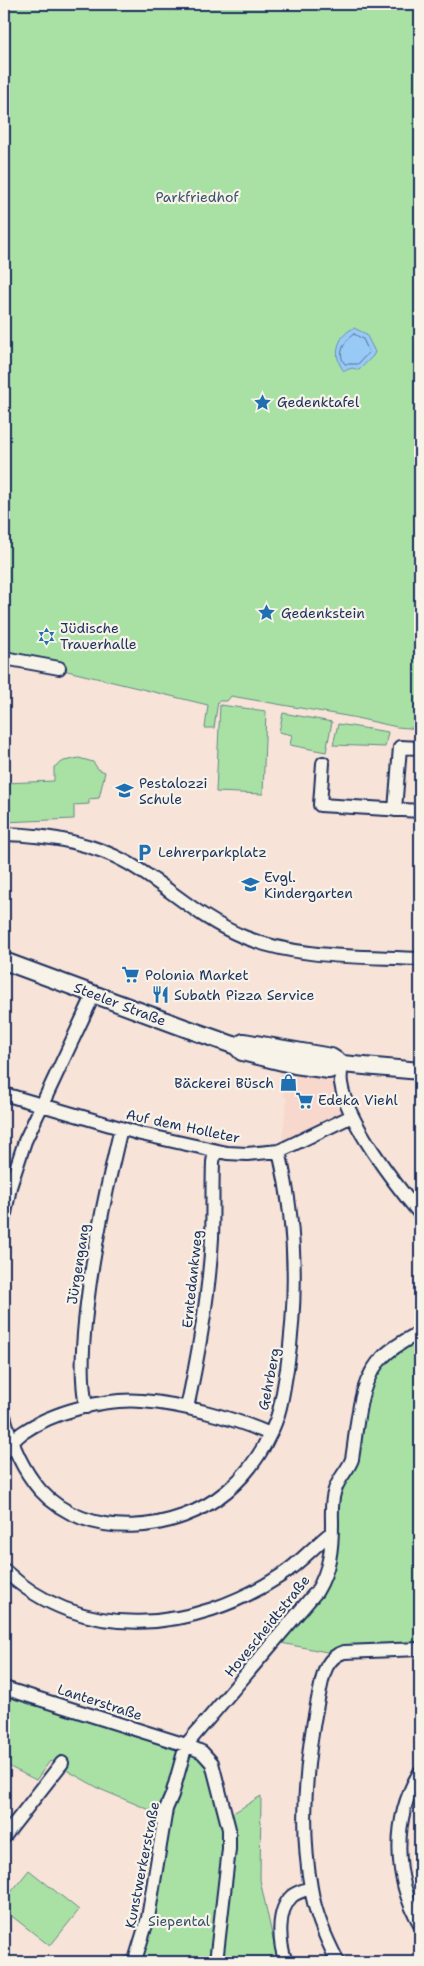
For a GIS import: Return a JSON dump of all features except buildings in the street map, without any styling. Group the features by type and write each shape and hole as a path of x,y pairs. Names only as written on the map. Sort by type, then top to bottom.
{"main road":[{"name":"Steeler Straße","path":"4,960 236,1046 242,1052 276,1062 329,1070 342,1064 420,1072"}],"street":[{"path":"4,658 59,668"},
{"path":"396,810 400,747 420,748"},
{"path":"324,763 320,805 420,811"},
{"path":"4,834 61,840 105,852 142,872 203,916 224,928 263,943 305,952 420,959"},
{"path":"4,1219 15,1169 25,1141 94,994"},
{"path":"342,1064 341,1083 352,1116 384,1168 420,1214"},
{"name":"Auf dem Holleter","path":"4,1094 121,1128 215,1151 247,1154 279,1151 352,1116"},
{"name":"Jürgengang","path":"86,1407 83,1390 83,1352 89,1286 101,1215 121,1128"},
{"name":"Erntedankweg","path":"187,1408 196,1368 207,1291 212,1238 213,1162 215,1151"},
{"name":"Gehrberg","path":"4,1416 8,1448 41,1491 55,1503 73,1514 90,1520 130,1526 154,1524 177,1518 196,1511 219,1497 239,1480 252,1464 270,1434 280,1410 292,1333 295,1287 292,1226 288,1194 279,1151"},
{"name":"Hovescheidtstraße","path":"186,1746 318,1591 330,1562 334,1493 338,1482 352,1459 367,1381 384,1356 420,1332"},
{"path":"8,1448 21,1434 47,1420 86,1407 107,1403 141,1401 187,1408 256,1428 270,1434"},
{"path":"4,1570 30,1592 56,1606 78,1614 103,1620 131,1622 162,1621 196,1614 220,1606 264,1586 302,1560 332,1532"},
{"path":"338,1962 321,1924 311,1888 306,1850 310,1754 316,1711 326,1667 335,1656 344,1652 420,1649"},
{"name":"Lanterstraße","path":"4,1688 186,1746 208,1756 212,1763 229,1828 230,1849 216,1962"},
{"name":"Kunstwerkerstraße","path":"133,1960 148,1918 166,1809 186,1746"},
{"path":"4,1837 62,1763"},
{"path":"420,1772 412,1786 405,1808 399,1846 401,1873 405,1888 420,1924"},
{"path":"286,1962 281,1942 283,1913 292,1897 298,1892 311,1888"}],"shaded area":[{"path":"282,1070 340,1083 351,1116 281,1148 287,1098 283,1096 287,1079 280,1077"}],"green space":[{"name":"Parkfriedhof","path":"4,4 407,4 420,7 420,729 397,727 352,717 231,696 227,701 218,701 214,728 205,728 208,705 59,669 4,658"},
{"path":"220,705 266,711 263,794 216,792"},
{"path":"283,713 332,722 326,752 290,745 292,735 279,732"},
{"path":"338,724 388,732 385,747 333,745"},
{"path":"79,758 93,762 98,769 105,772 99,798 89,799 89,804 74,805 74,819 4,822 4,783 54,781 54,767 64,761"},
{"path":"420,1336 420,1649 337,1654 276,1642 318,1591 334,1512 376,1373 388,1359"},
{"name":"Siepental","path":"4,1688 202,1753 212,1771 225,1849 213,1962 116,1962 131,1954 137,1945 162,1815 102,1790 50,1761 36,1780 4,1764"},
{"path":"261,1796 260,1880 276,1953 283,1962 221,1962 230,1815"},
{"path":"29,1870 79,1910 50,1946 4,1910 4,1901"}],"water":[{"path":"354,328 366,334 375,352 359,370 352,368 344,371 338,359 338,347 348,331"}],"place":[{"name":"Gedenktafel","path":"263,402"},
{"name":"Gedenkstein","path":"267,613"},
{"name":"Jüdische Trauerhalle","path":"46,636"},
{"name":"Pestalozzi Schule","path":"125,791"},
{"name":"Lehrerparkplatz","path":"144,852"},
{"name":"Evgl. Kindergarten","path":"250,885"},
{"name":"Polonia Market","path":"131,975"},
{"name":"Subath Pizza Service","path":"160,995"},
{"name":"Bäckerei Büsch","path":"288,1083"},
{"name":"Edeka Viehl","path":"304,1100"}]}
